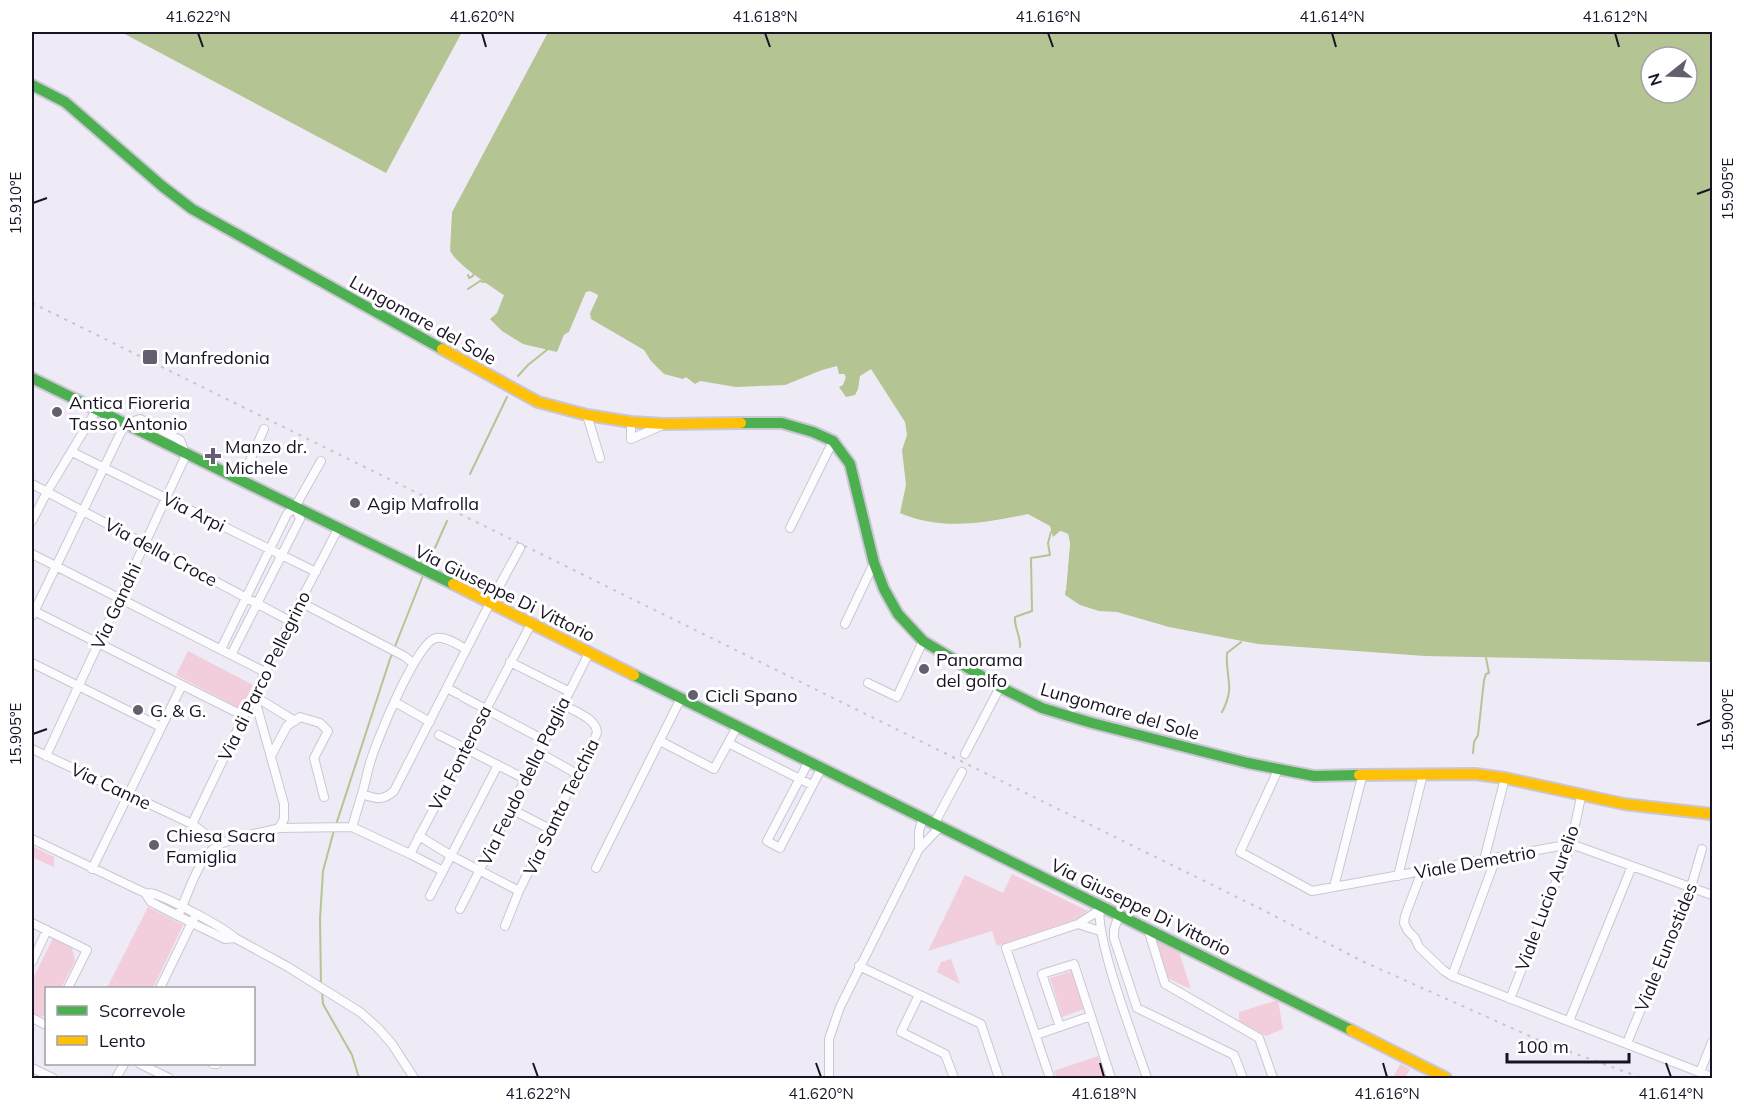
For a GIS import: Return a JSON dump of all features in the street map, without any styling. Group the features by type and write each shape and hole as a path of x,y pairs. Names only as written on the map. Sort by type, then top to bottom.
{"street":[{"name":"Lungomare del Sole","path":"32,85 52,93 65,102 183,203 520,394 538,402 587,415 631,422 782,423 813,432 832,441 850,464 874,563 884,589 898,614 923,641 1000,687 1042,708 1092,723 1278,770 1314,776 1475,774 1504,778 1624,804 1713,814"},
{"name":"Via Giuseppe Di Vittorio","path":"32,378 456,585 1099,908 1119,914 1446,1078"},
{"path":"32,521 97,409"},
{"path":"587,415 600,458"},
{"name":"Lungomare del Sole","path":"631,422 631,439 664,424"},
{"path":"125,424 32,613 99,643 244,716"},
{"path":"241,481 264,429"},
{"path":"790,528 832,441"},
{"name":"Via Arpi","path":"72,452 316,572"},
{"name":"Via Gandhi","path":"46,756 186,455"},
{"path":"221,649 287,514 295,507 321,461"},
{"name":"Via della Croce","path":"32,484 290,621"},
{"path":"231,655 300,519 295,507"},
{"name":"Via di Parco Pellegrino","path":"192,824 290,621 338,529"},
{"path":"362,794 379,800 394,791 520,548"},
{"path":"32,554 265,672"},
{"path":"845,624 874,563"},
{"path":"300,602 404,656 413,663"},
{"name":"Via Fonterosa","path":"410,854 531,624"},
{"path":"352,827 370,763 394,702 413,663 428,641 436,638 447,639 466,649"},
{"path":"868,683 897,697 923,641"},
{"name":"Via Feudo della Paglia","path":"460,909 589,653"},
{"path":"510,662 568,691"},
{"path":"32,663 161,728"},
{"path":"92,869 182,686"},
{"path":"965,754 1000,687"},
{"path":"447,688 544,740"},
{"path":"254,696 295,721"},
{"path":"254,696 284,804 284,819 279,828"},
{"path":"596,868 681,698"},
{"path":"394,702 430,722"},
{"name":"Via Santa Tecchia","path":"505,926 519,891 597,734 597,727 592,722 562,704"},
{"path":"271,756 287,726 300,717 320,723 328,731 314,758 324,797"},
{"path":"660,741 714,769 737,727"},
{"path":"440,735 525,779"},
{"path":"728,743 812,785"},
{"name":"Via Canne","path":"32,749 192,824 219,844"},
{"path":"538,752 577,774"},
{"path":"808,763 767,841 780,848 821,769"},
{"path":"430,896 498,765"},
{"name":"Viale Demetrio","path":"1278,770 1240,852 1312,891 1571,844"},
{"path":"829,1078 829,1039 836,1015 919,849 937,825 962,772"},
{"path":"1398,876 1423,774"},
{"path":"1334,887 1362,777"},
{"path":"1484,860 1504,778"},
{"name":"Viale Lucio Aurelio","path":"1510,999 1571,844 1581,796"},
{"path":"511,809 550,830"},
{"path":"919,849 919,831 923,818"},
{"path":"180,912 199,868 209,853 219,844 279,828 352,827 443,872"},
{"path":"419,836 519,891"},
{"path":"32,839 145,893 151,902 180,912 196,914 230,932 235,938 288,967 360,1012 392,1044 414,1078"},
{"path":"1571,844 1713,895"},
{"name":"Viale Eunostides","path":"1627,1043 1691,887 1702,849"},
{"path":"1452,976 1496,858"},
{"path":"1569,1021 1632,866"},
{"path":"1422,871 1404,923 1419,947 1443,970 1452,976 1510,999 1713,1077"},
{"path":"1050,1078 1006,948 1078,924 1099,908"},
{"path":"1099,908 1103,946 1147,1078"},
{"path":"180,912 192,923 225,939 235,938"},
{"path":"160,987 196,914"},
{"path":"1119,914 1114,939 1137,1008 1234,1055 1243,1078"},
{"path":"32,923 87,950 68,987"},
{"path":"1078,924 1100,931"},
{"path":"1148,929 1165,984 1259,1038 1273,1078"},
{"path":"32,963 47,930"},
{"path":"1060,1027 1042,974 1074,964 1112,1078"},
{"path":"859,966 981,1024 999,1078"},
{"path":"919,995 901,1032 945,1054 954,1078"},
{"path":"1036,1035 1091,1016"},
{"path":"1700,1072 1713,1042"},
{"path":"142,1065 169,1078"},
{"path":"32,1068 53,1078"}],"shaded area":[{"path":"121,32 462,32 386,173"},
{"path":"548,32 1712,32 1712,662 1425,656 1258,644 1169,627 1117,612 1099,611 1080,605 1065,595 1070,543 1068,534 1060,531 1053,537 1050,526 1028,514 963,524 947,524 916,519 900,513 906,485 902,450 907,435 905,422 871,369 860,376 855,395 846,397 839,387 843,385 846,377 844,374 839,374 837,366 785,385 736,387 700,381 695,384 686,377 683,379 664,374 644,350 591,319 590,313 598,296 586,292 569,332 564,335 557,352 523,344 502,331 490,319 497,313 504,295 458,261 450,250 452,212"},
{"path":"188,651 253,685 241,709 176,675"},
{"path":"32,846 54,857 54,867 32,857"},
{"path":"1012,874 1088,911 1077,919 997,946 992,931 928,951 965,875 1003,893"},
{"path":"148,907 183,925 153,987 108,987"},
{"path":"1154,937 1178,949 1191,989 1167,978"},
{"path":"53,938 72,948 75,961 62,987 45,987 45,1015 39,1017 32,1013 32,981"},
{"path":"951,959 960,984 937,972 941,962"},
{"path":"1072,971 1084,1009 1062,1017 1050,978"},
{"path":"1278,1000 1283,1029 1266,1036 1239,1021 1239,1012"},
{"path":"1098,1056 1106,1078 1057,1078 1054,1071"},
{"path":"1400,1064 1410,1069 1405,1078 1393,1078"}],"pier":[{"path":"545,32 548,32 452,212 448,253 447,238 449,211"},
{"path":"590,291 598,295 590,313 587,313 594,297 590,294 572,333 567,337 559,354 556,355 564,335 569,332 586,292"},
{"path":"1061,531 1068,534 1070,543 1066,591 1063,589 1066,536 1061,534 1052,540"}],"waterway":[{"path":"468,275 469,278 474,273"},
{"path":"468,289 480,281 484,282"},
{"path":"518,376 548,349"},
{"path":"470,474 507,397"},
{"path":"426,568 447,521"},
{"path":"1020,647 1015,617 1032,611 1031,558 1050,555 1048,543 1051,532"},
{"path":"321,986 320,919 323,871 390,659 424,573"},
{"path":"1222,712 1229,688 1227,653 1241,642"},
{"path":"1473,753 1474,742 1478,735 1484,680 1486,674 1489,673 1486,658"},
{"path":"322,992 323,1004 352,1055 359,1078"}],"railway":[{"path":"32,303 1261,909 1364,962 1543,1042 1642,1078"}],"traffic: fast":[{"path":"32,85 65,102 192,209 442,349"},
{"path":"32,378 453,584"},
{"path":"741,423 782,423 813,432 833,441 850,464 874,563 884,589 898,614 923,641 1000,687 1042,708 1248,763 1314,776 1359,775"},
{"path":"634,675 1351,1030"}],"traffic: slow":[{"path":"442,349 538,402 587,415 631,422 664,424 741,423"},
{"path":"453,584 634,675"},
{"path":"1359,775 1475,774 1505,778 1624,804 1712,814"},
{"path":"1351,1030 1446,1078"}],"place":[{"name":"Manfredonia","path":"150,357"},
{"name":"Antica Fioreria Tasso Antonio","path":"57,412"},
{"name":"Manzo dr. Michele","path":"213,456"},
{"name":"Agip Mafrolla","path":"355,503"},
{"name":"Panorama del golfo","path":"924,669"},
{"name":"Cicli Spano","path":"693,695"},
{"name":"G. & G.","path":"138,710"},
{"name":"Chiesa Sacra Famiglia","path":"154,845"}]}
